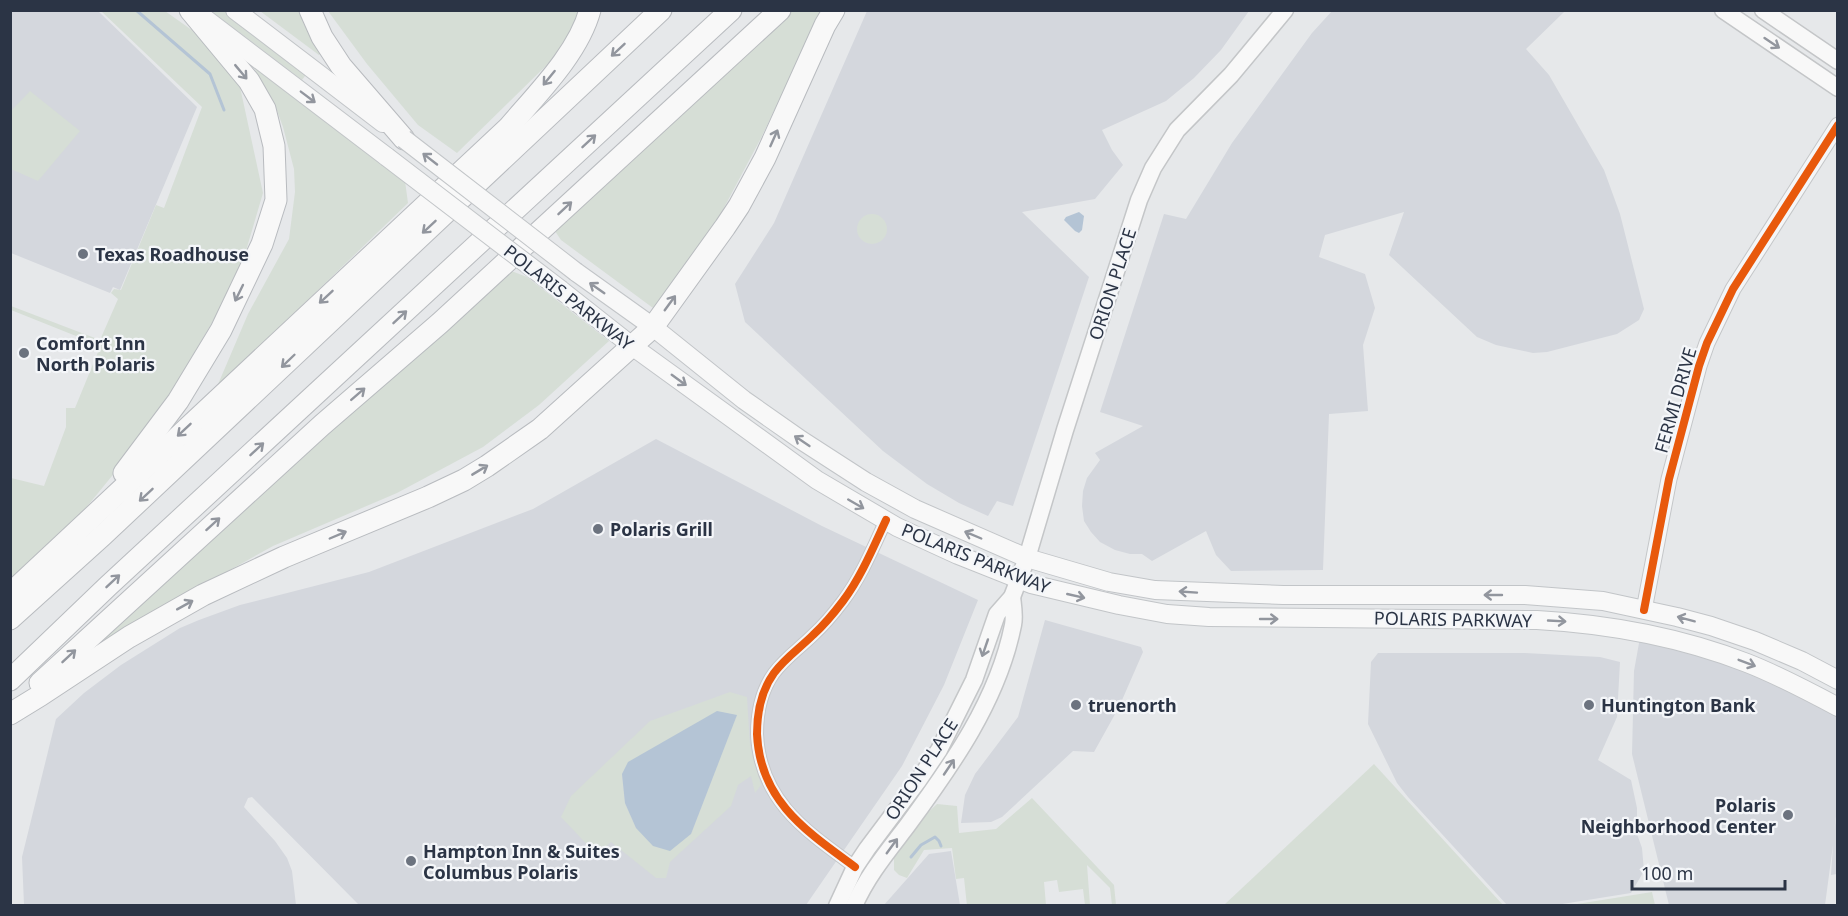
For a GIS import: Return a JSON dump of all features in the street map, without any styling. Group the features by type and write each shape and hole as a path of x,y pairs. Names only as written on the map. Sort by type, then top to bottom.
{"highway":[{"path":"42,563 115,483 178,401 221,330 262,244 276,200 274,146 265,109 249,81 192,10"},
{"path":"310,10 322,37 341,66 404,139"},
{"path":"10,594 507,128 575,44 590,10"},
{"path":"10,619 171,472 460,197 661,10"},
{"path":"10,680 108,586 731,10"},
{"path":"10,712 322,424 440,323 780,10"},
{"path":"10,712 41,695 129,637 203,595 284,557 464,480 540,429 653,327 739,206 765,158 825,25 834,10"}],"main road":[{"name":"POLARIS PARKWAY","path":"192,10 632,346 817,480 886,520 958,555 1031,584 1071,595 1167,614 1209,617 1537,620 1574,622 1623,629 1683,643 1747,663 1838,707"},
{"name":"POLARIS PARKWAY","path":"235,10 576,272 653,327 744,400 801,440 866,482 915,509 1027,558 1109,582 1155,590 1283,595 1525,595 1603,601 1711,626 1755,641 1802,661 1838,680"},
{"name":"ORION PLACE","path":"837,906 855,867 939,750 974,680 997,614 1012,597 1020,579 1139,200 1153,168 1177,130 1221,87 1285,10"},
{"path":"1723,10 1838,88"},
{"path":"1763,10 1838,61"},
{"name":"ORION PLACE","path":"854,906 870,877 951,766 981,712 999,671 1014,623 1012,597"},
{"path":"847,906 857,876 855,867"}],"street":[{"name":"FERMI DRIVE","path":"1644,610 1669,480 1707,343 1733,289 1838,125"},
{"path":"855,867 804,828 777,799 766,778 759,756 757,724 762,696 773,674 792,653 816,633 844,599 871,553 886,520"}],"shaded area":[{"path":"10,11 98,11 197,107 120,290 113,287 110,293 11,253"},
{"path":"101,11 165,11 196,33 210,47 240,87 263,193 238,278 171,393 134,449 76,520 11,582 11,478 44,486 66,427 66,408 75,408 98,352 89,349 91,342 11,310 11,306 100,340 118,299 111,293 114,289 121,290 156,205 164,208 202,107"},
{"path":"211,11 226,11 308,72 302,80"},
{"path":"260,11 304,11 323,51 319,55"},
{"path":"328,11 578,11 571,32 559,53 457,153 418,125 367,64"},
{"path":"792,11 826,11 801,54 761,138 718,219 653,308 561,240 553,228"},
{"path":"867,11 1249,11 1221,50 1194,78 1166,101 1102,130 1123,165 1095,199 1022,212 1089,277 1013,506 997,501 988,516 959,503 927,484 883,451 745,322 735,284 774,223"},
{"path":"1332,11 1563,11 1526,49 1549,75 1604,170 1620,214 1644,309 1639,320 1617,334 1547,352 1533,353 1496,345 1477,337 1389,255 1404,212 1325,235 1319,257 1365,274 1375,308 1363,345 1368,411 1329,414 1323,570 1231,571 1216,555 1206,531 1152,561 1142,554 1115,550 1100,542 1084,521 1083,491 1087,478 1100,460 1095,453 1143,426 1100,412 1164,214 1186,219 1232,143 1312,33"},
{"path":"253,66 405,181 408,203 216,389 248,314 289,239 295,192 294,169 283,127 276,108"},
{"path":"30,91 80,131 38,181 11,169 11,111"},
{"path":"872,214 883,218 887,229 883,240 872,244 861,240 857,229 861,218"},
{"path":"501,271 514,272 527,277 609,341 539,405 483,447 397,493 273,546 97,644"},
{"path":"656,439 822,526 978,600 944,685 902,766 806,905 359,905 252,797 248,798 244,807 287,858 292,871 296,905 24,905 22,857 56,719 84,693 121,665 180,628 199,620 240,605 369,572 533,509"},
{"path":"1045,620 1141,647 1143,652 1119,707 1094,752 1073,751 1002,817 991,822 961,823 965,795 975,774 1018,717"},
{"name":"Polaris Neighborhood Center","path":"1641,632 1684,643 1837,708 1838,802 1834,831 1837,813 1837,874 1831,875 1833,845 1825,905 1669,905 1632,754 1634,671"},
{"path":"1378,653 1525,653 1600,657 1620,662 1617,717 1598,760 1631,780 1637,808 1637,834 1642,848 1644,871 1631,893 1556,905 1507,905 1397,783 1368,724 1371,662"},
{"path":"730,692 747,697 750,746 761,785 755,793 751,776 738,785 731,806 670,862 666,878 656,878 611,842 597,855 561,817 571,796 650,721","holes":["736,715 691,834 636,828 625,803 622,774"]},
{"path":"1374,764 1503,905 1224,905"},
{"path":"1032,798 1114,885 1116,905 1112,905 1110,888 1087,865 1090,905 1085,905 1083,889 1059,892 1057,880 1044,882 1046,905 967,906 964,878 956,879 952,848 924,850 907,878 894,870 894,858 923,817 937,804 957,806 959,833 996,829"},
{"path":"951,851 960,905 884,905 929,854"},
{"path":"1652,892 1655,905 1571,905"}],"water":[{"path":"1079,212 1084,216 1082,230 1079,233 1064,220"},
{"path":"717,711 737,715 691,834 670,851 653,846 636,828 625,803 622,774 628,762"}],"waterway":[{"path":"136,10 210,74 224,110"},
{"path":"911,857 921,845 935,837 941,846"}],"cycle path":[{"path":"1644,610 1669,479 1707,343 1733,289 1838,125"},
{"path":"855,867 803,827 776,796 760,757 757,734 758,718 763,695 774,673 821,627 843,601 861,572 886,520"}],"place":[{"name":"Texas Roadhouse","path":"83,254"},
{"name":"Comfort Inn North Polaris","path":"24,353"},
{"name":"Polaris Grill","path":"598,529"},
{"name":"truenorth","path":"1076,705"},
{"name":"Huntington Bank","path":"1589,705"},
{"name":"Polaris Neighborhood Center","path":"1788,815"},
{"name":"Hampton Inn & Suites Columbus Polaris","path":"411,861"}]}
